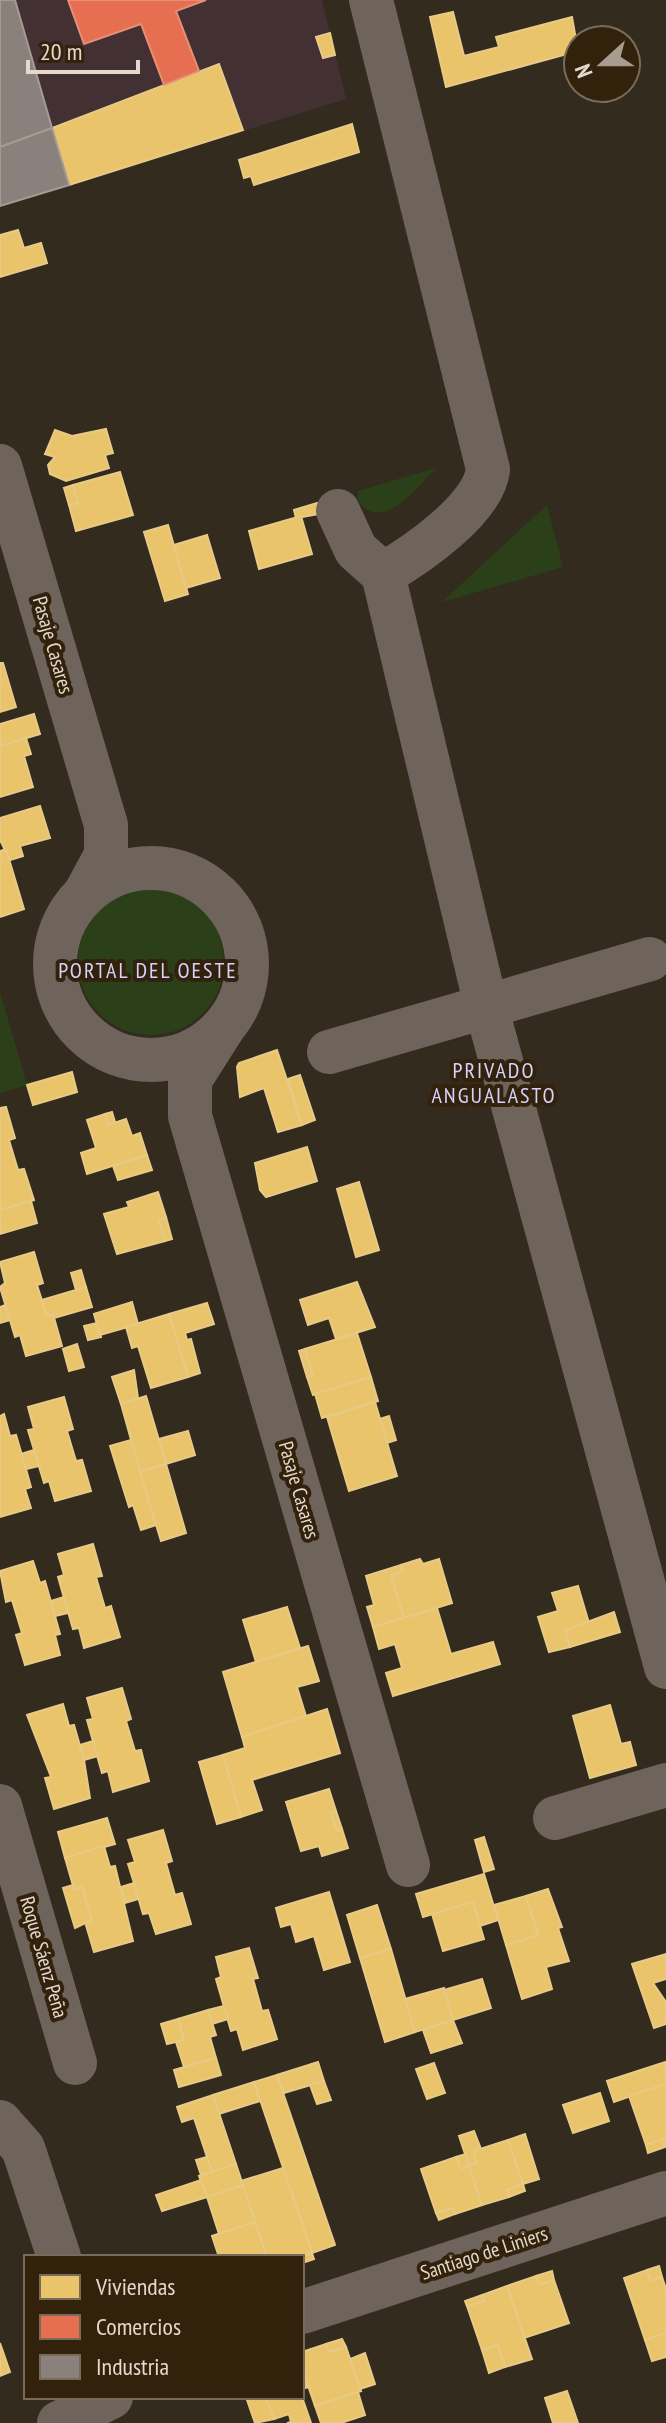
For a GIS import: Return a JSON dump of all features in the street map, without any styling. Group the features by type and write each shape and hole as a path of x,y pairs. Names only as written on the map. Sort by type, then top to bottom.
{"street":[{"path":"371,0 488,469 487,480 474,502 418,553 383,574"},
{"name":"Pasaje Casares","path":"0,466 106,825 106,855 85,894 66,918 56,948 56,978 65,1008 83,1033 109,1051 138,1060 173,1085 190,1116 408,1865"},
{"path":"338,511 356,550 383,574 486,1006 666,1667"},
{"name":"Pasaje Casares","path":"106,825 129,853 164,869 192,877 216,894 235,917 245,945 247,975 239,1003 190,1080 190,1116"},
{"name":"Pasaje Casares","path":"85,894 121,872 164,869"},
{"path":"329,1052 650,959"},
{"name":"Pasaje Casares","path":"138,1060 170,1059 199,1048 223,1028"},
{"path":"555,1818 666,1785"},
{"name":"Roque Sáenz Peña","path":"0,1806 75,2063"},
{"path":"11,2135 58,2255"},
{"name":"Santiago de Liniers","path":"304,2311 666,2193"},
{"path":"59,2423 110,2404"}],"shaded area":[{"path":"0,0 322,0 346,99 69,185 52,129"}],"green space":[{"path":"436,468 400,504 389,510 368,510 358,501 358,491"},
{"path":"547,505 563,567 442,602"},
{"path":"151,889 179,895 202,911 218,934 224,962 218,990 202,1013 179,1029 151,1035 123,1029 100,1013 84,990 78,962 84,934 100,911 123,895"},
{"path":"0,992 27,1085 0,1093"}],"building: Viviendas":[{"path":"453,12 464,56 499,47 496,37 572,17 573,24 562,24 562,55 446,87 430,17"},
{"path":"330,33 335,55 323,58 316,37"},
{"path":"219,64 243,130 69,185 52,128"},
{"path":"352,124 359,152 254,185 251,176 244,178 239,160"},
{"path":"18,230 24,248 41,243 47,263 0,277 0,235"},
{"path":"106,429 113,453 105,455 109,468 66,481 50,474 48,465 55,457 45,454 55,430 72,436"},
{"path":"120,472 133,515 76,531 69,505 78,503 73,485"},
{"path":"73,485 78,503 69,505 64,488"},
{"path":"317,503 319,514 296,518 294,510"},
{"path":"301,516 312,554 259,569 249,531"},
{"path":"168,525 188,594 165,601 144,532"},
{"path":"207,535 220,578 186,588 174,545"},
{"path":"0,663 3,663 16,707 0,712"},
{"path":"34,714 40,734 0,746 0,724"},
{"path":"26,738 31,754 24,756 33,787 0,797 0,746"},
{"path":"40,806 50,838 20,846 23,856 10,860 0,840 0,818"},
{"path":"6,849 24,909 0,917 0,851"},
{"path":"277,1050 302,1125 278,1132 264,1088 240,1097 237,1067 239,1063"},
{"path":"72,1072 77,1092 33,1105 27,1085"},
{"path":"300,1075 315,1120 302,1125 288,1079"},
{"path":"6,1107 15,1138 9,1140 18,1170 24,1169 34,1200 0,1210 0,1108"},
{"path":"112,1112 115,1122 108,1125 105,1114"},
{"path":"105,1114 108,1125 126,1119 132,1136 140,1133 147,1155 87,1174 81,1153 96,1148 87,1120"},
{"path":"307,1147 317,1181 266,1197 260,1190 255,1163"},
{"path":"147,1155 152,1170 118,1180 113,1166"},
{"path":"359,1182 379,1250 356,1257 337,1189"},
{"path":"158,1192 166,1217 159,1220 165,1241 117,1254 104,1214 129,1207 127,1202"},
{"path":"31,1201 37,1223 0,1234 0,1210"},
{"path":"166,1217 172,1239 165,1241 159,1220"},
{"path":"34,1252 43,1283 37,1285 47,1316 53,1314 62,1346 26,1356 20,1335 15,1337 0,1287 5,1283 0,1262"},
{"path":"81,1270 86,1287 76,1290 71,1273"},
{"path":"357,1282 375,1327 336,1339 329,1318 308,1325 300,1300"},
{"path":"86,1287 92,1307 54,1318 53,1314 47,1316 42,1300"},
{"path":"132,1302 138,1324 100,1335 94,1314"},
{"path":"207,1303 214,1324 185,1333 187,1340 191,1339 200,1373 188,1377 169,1314"},
{"path":"5,1305 10,1320 0,1323 0,1307"},
{"path":"169,1314 188,1377 151,1388 138,1346 132,1348 126,1327"},
{"path":"97,1323 101,1337 88,1340 84,1326"},
{"path":"357,1333 371,1377 313,1395 307,1377 313,1376 305,1349"},
{"path":"77,1344 84,1367 69,1371 63,1349"},
{"path":"305,1349 313,1376 307,1377 299,1351"},
{"path":"134,1370 138,1398 121,1404 112,1377"},
{"path":"371,1377 378,1401 322,1418 315,1394"},
{"path":"146,1396 166,1464 140,1472 121,1404"},
{"path":"64,1397 73,1429 67,1431 76,1461 82,1460 91,1491 55,1501 49,1481 44,1483 28,1430 34,1429 28,1407"},
{"path":"375,1402 397,1476 349,1491 327,1417"},
{"path":"4,1414 10,1436 16,1435 26,1469 31,1487 25,1489 31,1508 0,1517 0,1416"},
{"path":"389,1416 396,1440 387,1443 380,1419"},
{"path":"188,1431 195,1455 166,1464 159,1439"},
{"path":"131,1440 156,1525 141,1530 133,1505 129,1507 110,1446"},
{"path":"34,1450 39,1466 26,1469 21,1454"},
{"path":"166,1464 186,1533 161,1541 140,1472"},
{"path":"93,1544 102,1576 96,1577 105,1608 111,1606 120,1637 84,1648 79,1628 73,1629 58,1577 64,1575 58,1554"},
{"path":"420,1559 423,1564 439,1559 452,1603 404,1618 391,1575 403,1571 401,1565"},
{"path":"33,1561 40,1583 45,1581 60,1634 55,1635 60,1655 25,1665 16,1635 22,1633 12,1600 6,1602 0,1571"},
{"path":"401,1565 403,1571 391,1575 404,1618 373,1627 367,1607 374,1605 366,1576"},
{"path":"578,1586 589,1623 566,1630 570,1647 549,1652 538,1617 558,1611 552,1593"},
{"path":"64,1597 68,1613 55,1616 51,1601"},
{"path":"287,1607 300,1648 256,1662 243,1620"},
{"path":"437,1608 451,1654 493,1642 500,1664 393,1696 386,1673 402,1668 395,1644 379,1649 373,1627"},
{"path":"614,1612 620,1632 570,1647 566,1630"},
{"path":"308,1646 319,1681 297,1687 306,1716 242,1737 223,1672"},
{"path":"122,1688 131,1719 126,1721 135,1751 141,1750 149,1781 113,1792 108,1771 102,1773 87,1720 93,1719 87,1698"},
{"path":"63,1704 69,1726 74,1725 90,1798 54,1809 45,1778 51,1777 27,1715"},
{"path":"610,1705 621,1744 630,1742 636,1765 590,1778 573,1716"},
{"path":"327,1709 340,1753 252,1780 262,1810 241,1817 223,1755 245,1748 242,1737"},
{"path":"93,1741 98,1756 84,1760 80,1745"},
{"path":"223,1755 241,1817 217,1824 199,1762"},
{"path":"329,1789 336,1811 331,1813 337,1831 342,1829 348,1848 322,1856 319,1846 301,1851 286,1802"},
{"path":"336,1811 342,1829 337,1831 331,1813"},
{"path":"107,1818 115,1844 65,1858 58,1832"},
{"path":"163,1830 172,1861 166,1863 175,1895 182,1893 191,1924 156,1934 149,1913 143,1914 128,1864 135,1862 128,1840"},
{"path":"484,1837 494,1869 484,1872 475,1840"},
{"path":"104,1846 110,1867 115,1866 133,1941 94,1952 85,1922 92,1920 82,1887 74,1889 65,1858"},
{"path":"484,1874 498,1920 480,1926 473,1902 423,1917 416,1894"},
{"path":"134,1883 138,1899 125,1903 121,1887"},
{"path":"73,1885 74,1889 82,1887 92,1920 75,1928 63,1888"},
{"path":"548,1889 562,1927 558,1928 569,1961 546,1967 552,1989 522,1999 506,1945 538,1935 526,1896"},
{"path":"329,1892 350,1962 324,1970 314,1936 296,1942 291,1924 281,1927 276,1908"},
{"path":"526,1896 538,1935 506,1945 494,1905"},
{"path":"473,1902 484,1939 443,1951 432,1914"},
{"path":"377,1905 391,1949 360,1958 347,1915"},
{"path":"249,1948 258,1978 253,1979 262,2011 268,2010 277,2039 243,2050 237,2029 231,2031 216,1979 221,1977 216,1957"},
{"path":"391,1949 415,2032 385,2042 360,1958"},
{"path":"666,1954 666,1979 653,1983 666,2002 666,2024 654,2028 632,1964"},
{"path":"482,1979 491,2008 453,2020 444,1990"},
{"path":"444,1988 453,2020 415,2032 405,1999"},
{"path":"224,2006 228,2019 212,2024 208,2010"},
{"path":"208,2010 216,2035 210,2037 216,2058 184,2067 176,2042 184,2040 178,2019"},
{"path":"178,2019 184,2040 167,2044 161,2024"},
{"path":"453,2020 462,2043 431,2053 423,2030"},
{"path":"216,2058 221,2075 179,2087 174,2070"},
{"path":"318,2062 324,2081 284,2093 277,2075"},
{"path":"665,2062 666,2084 614,2102 607,2081"},
{"path":"434,2063 445,2093 427,2099 416,2069"},
{"path":"277,2075 335,2245 312,2253 254,2082"},
{"path":"324,2081 331,2100 317,2104 310,2085"},
{"path":"254,2082 260,2101 219,2114 213,2095"},
{"path":"666,2084 666,2146 663,2139 646,2145 629,2096"},
{"path":"600,2093 609,2121 573,2133 563,2105"},
{"path":"213,2095 236,2164 212,2172 194,2118 182,2122 177,2107"},
{"path":"474,2131 481,2149 474,2151 477,2163 469,2166 459,2136"},
{"path":"525,2134 539,2179 523,2184 508,2140"},
{"path":"663,2139 665,2147 648,2153 646,2145"},
{"path":"508,2140 523,2184 507,2190 509,2197 482,2205 469,2166 477,2163 474,2151"},
{"path":"466,2154 469,2166 461,2169 456,2157"},
{"path":"207,2157 212,2172 201,2175 196,2160"},
{"path":"456,2157 461,2169 469,2166 482,2205 455,2214 453,2208 436,2213 421,2169"},
{"path":"236,2164 243,2185 207,2197 199,2176"},
{"path":"283,2168 312,2253 266,2255 241,2181"},
{"path":"201,2180 207,2197 162,2211 156,2195"},
{"path":"523,2184 525,2191 509,2197 507,2190"},
{"path":"243,2185 255,2222 219,2234 207,2197"},
{"path":"453,2208 455,2214 439,2220 436,2213"},
{"path":"255,2222 266,2255 218,2255 212,2236"},
{"path":"312,2253 314,2259 304,2262 304,2255"},
{"path":"659,2266 662,2277 650,2281 647,2270"},
{"path":"647,2270 650,2281 662,2277 666,2289 666,2333 645,2340 624,2278"},
{"path":"552,2271 554,2280 539,2285 536,2276"},
{"path":"536,2276 539,2285 554,2280 569,2323 524,2338 507,2286"},
{"path":"507,2286 532,2359 505,2367 498,2345 482,2350 467,2306 484,2301 482,2295"},
{"path":"482,2295 484,2301 467,2306 465,2301"},
{"path":"666,2333 666,2357 652,2361 645,2340"},
{"path":"342,2339 346,2347 329,2352 326,2344"},
{"path":"0,2343 10,2372 0,2376"},
{"path":"326,2344 329,2352 346,2347 361,2391 315,2406 304,2374 304,2351"},
{"path":"498,2345 505,2367 489,2373 482,2350"},
{"path":"365,2353 375,2384 360,2389 350,2359"},
{"path":"567,2391 578,2423 553,2423 545,2398"},
{"path":"358,2392 365,2415 341,2423 321,2423 315,2406"},
{"path":"247,2399 267,2399 274,2419 255,2423"},
{"path":"267,2399 303,2399 311,2423 287,2423 291,2422 289,2414 274,2419"}],"building: Comercios":[{"path":"68,0 206,0 176,11 199,71 164,85 141,24 84,44"}],"building: Industria":[{"path":"0,0 15,0 52,128 0,147"},
{"path":"52,128 69,185 0,206 0,147"}],"district":[{"name":"PORTAL DEL OESTE","path":"148,970"},
{"name":"PRIVADO ANGUALASTO","path":"494,1082"}]}
